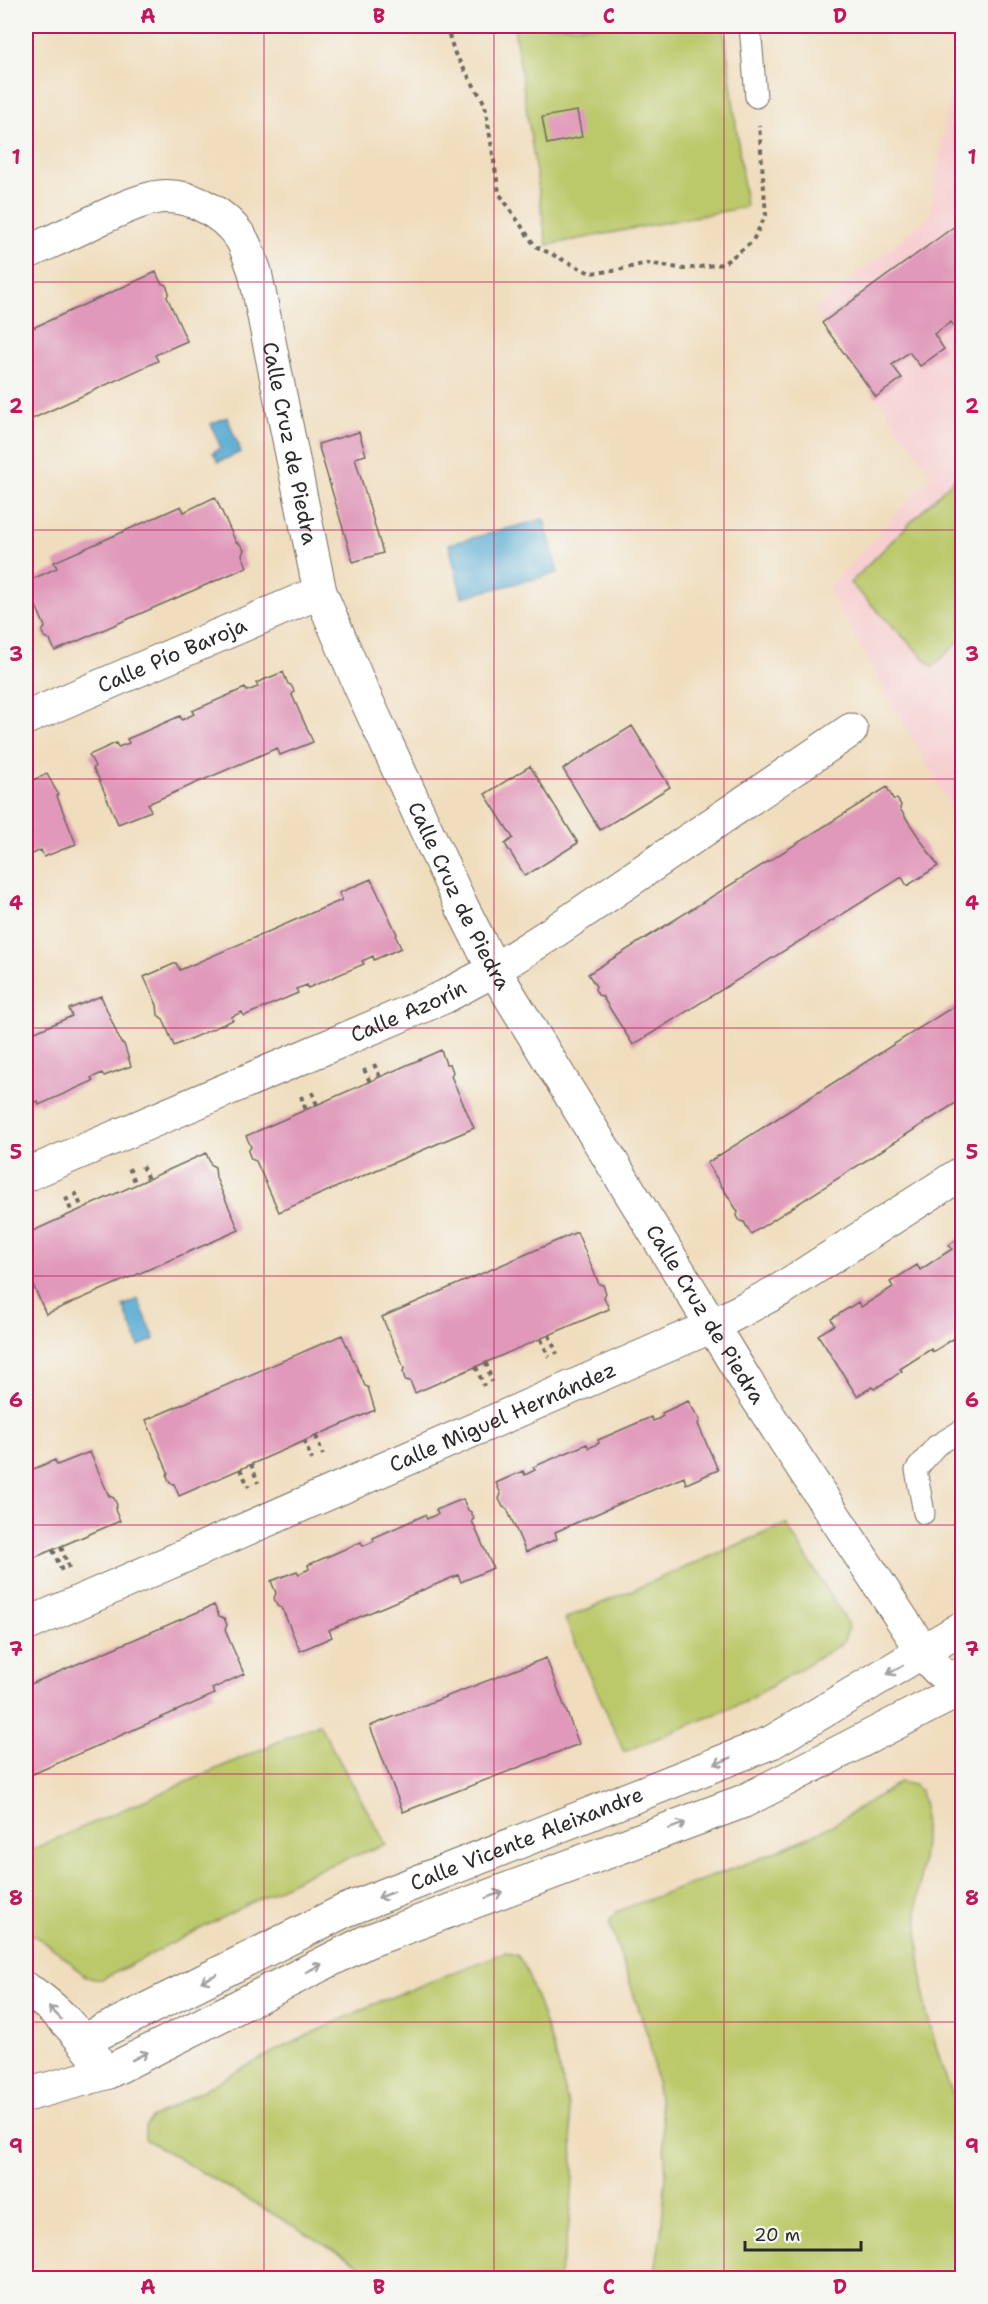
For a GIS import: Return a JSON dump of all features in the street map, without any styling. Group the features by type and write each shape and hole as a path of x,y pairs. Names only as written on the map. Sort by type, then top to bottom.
{"street":[{"name":"Calle Cruz de Piedra","path":"26,253 134,204 173,196 192,200 207,208 226,221 242,239 255,272 320,592 365,697 494,970 712,1326 924,1653 936,1669 945,1676 963,1676"},
{"name":"Calle Pío Baroja","path":"26,718 320,592"},
{"name":"Calle Azorín","path":"26,1175 444,997 494,970 850,730"},
{"name":"Calle Miguel Hernández","path":"26,1625 712,1326 780,1290 963,1173"},
{"name":"Calle Vicente Aleixandre","path":"83,2041 344,1911 772,1742 963,1628"},
{"name":"Calle Vicente Aleixandre","path":"26,2095 106,2073 366,1942 744,1801 963,1689"},
{"path":"26,1989 38,1996 83,2041 106,2073"}],"lane":[{"path":"750,26 756,98"},
{"path":"924,1513 916,1470 936,1446 963,1430"}],"path":[{"path":"446,26 455,54 484,104 499,193 535,246 590,273 613,272 648,263 684,269 723,264 752,242 766,214 763,154 756,98"},
{"path":"139,1158 148,1179"},
{"path":"127,1163 136,1184"},
{"path":"72,1186 82,1208"},
{"path":"63,1191 72,1213"},
{"path":"549,1335 558,1356"},
{"path":"540,1339 550,1359"},
{"path":"486,1363 493,1384"},
{"path":"476,1367 485,1388"},
{"path":"316,1436 324,1458"},
{"path":"304,1441 314,1463"},
{"path":"251,1464 259,1486"},
{"path":"240,1469 250,1490"},
{"path":"61,1547 69,1568"},
{"path":"53,1550 62,1572"}],"shaded area":[{"path":"961,26 962,826 828,589 932,475 814,310 930,216"}],"green space":[{"path":"514,26 724,26 746,207 547,245"},
{"path":"962,471 962,638 933,667 850,583"},
{"path":"786,1524 847,1622 848,1629 843,1643 745,1702 624,1752 565,1619"},
{"path":"319,1724 386,1844 309,1873 103,1979 91,1978 81,1973 54,1949 26,1932 26,1852"},
{"path":"900,1782 913,1785 920,1790 924,1804 924,1841 917,1911 920,1958 926,2011 942,2067 962,2119 962,2278 654,2278 666,2175 662,2117 649,2039 609,1922 616,1912 745,1864 821,1831"},
{"path":"505,1952 518,1956 524,1965 554,2050 567,2103 573,2153 573,2179 568,2230 558,2278 382,2278 145,2139 145,2127 151,2118 273,2052 372,2005"}],"water":[{"path":"227,417 241,452 218,462 213,452 221,448 211,424"},
{"path":"544,519 558,573 462,597 449,544"},
{"path":"138,1299 155,1339 139,1346 123,1306"}],"building":[{"path":"962,100 962,129 957,128"},
{"path":"577,111 582,137 547,144 542,117"},
{"path":"955,226 962,236 962,338 951,322 934,334 944,349 920,366 909,352 892,365 902,378 876,397 822,323"},
{"path":"156,272 161,283 166,285 169,292 167,297 187,341 155,355 158,361 32,419 29,413 26,415 26,331"},
{"path":"359,432 366,455 355,458 383,553 353,562 318,444"},
{"path":"215,497 236,542 244,550 242,555 247,567 55,651 50,640 45,638 42,632 45,627 26,582 57,568 54,562 181,506 184,512"},
{"path":"283,672 294,691 292,695 313,742 280,755 277,748 148,804 151,811 118,824 89,755 116,743 118,747 129,743 127,739 180,716 182,720 194,714 192,711 245,688 247,691 258,687 256,683"},
{"path":"632,726 670,787 600,830 563,769"},
{"path":"530,766 578,843 525,876 505,844 513,838 485,794"},
{"path":"47,774 58,794 76,844 44,857 41,850 26,857 26,783"},
{"path":"887,787 893,799 897,799 901,805 900,809 938,866 907,886 902,877 633,1045 602,996 598,995 596,986 588,974"},
{"path":"371,879 397,934 401,948 374,960 373,956 362,961 364,964 308,988 307,985 296,989 298,993 244,1016 242,1012 231,1017 233,1020 174,1046 163,1019 158,1015 157,1005 144,977 176,963 180,970 342,900 339,893"},
{"path":"101,996 121,1043 124,1044 131,1066 104,1076 102,1073 91,1078 93,1081 39,1105 38,1101 32,1103 27,1106 26,1110 26,1036 72,1016 69,1009"},
{"path":"962,1001 962,1099 751,1234 744,1222 740,1221 737,1216 738,1212 707,1163"},
{"path":"441,1050 446,1064 450,1064 453,1072 451,1076 474,1128 279,1212 256,1161 251,1159 248,1151 251,1147 246,1136"},
{"path":"206,1153 211,1165 215,1167 216,1178 239,1230 46,1314 26,1269 26,1234"},
{"path":"577,1232 599,1284 603,1285 606,1293 604,1297 609,1309 415,1393 410,1381 405,1380 404,1368 382,1317"},
{"path":"962,1236 962,1329 959,1331 961,1334 933,1352 931,1349 874,1389 872,1387 857,1396 818,1335 834,1325 831,1319 858,1302 861,1307 893,1287 890,1282 917,1265 920,1270 952,1249 949,1245"},
{"path":"342,1335 365,1386 368,1387 375,1410 179,1496 174,1484 170,1483 168,1472 146,1420"},
{"path":"688,1401 700,1420 698,1424 718,1470 686,1484 684,1477 619,1504 555,1532 557,1539 526,1552 507,1509 503,1507 499,1499 501,1494 496,1483 523,1471 525,1475 535,1470 533,1467 587,1444 589,1448 599,1443 598,1440 651,1417 653,1421 658,1419 663,1416 662,1413"},
{"path":"962,1443 962,1459 955,1447"},
{"path":"90,1452 109,1496 114,1498 117,1505 115,1510 120,1521 26,1561 26,1472 55,1460 57,1465"},
{"path":"463,1499 474,1518 472,1521 493,1568 461,1582 458,1575 329,1630 332,1637 300,1651 282,1608 277,1606 274,1598 276,1593 271,1581 297,1571 299,1574 309,1569 308,1565 361,1542 363,1546 368,1544 374,1541 373,1538 425,1515 427,1519 438,1514 436,1510"},
{"path":"214,1605 219,1616 224,1618 227,1625 225,1630 244,1674 212,1689 215,1694 26,1777 26,1686"},
{"path":"546,1658 579,1744 403,1812 370,1726"}]}
